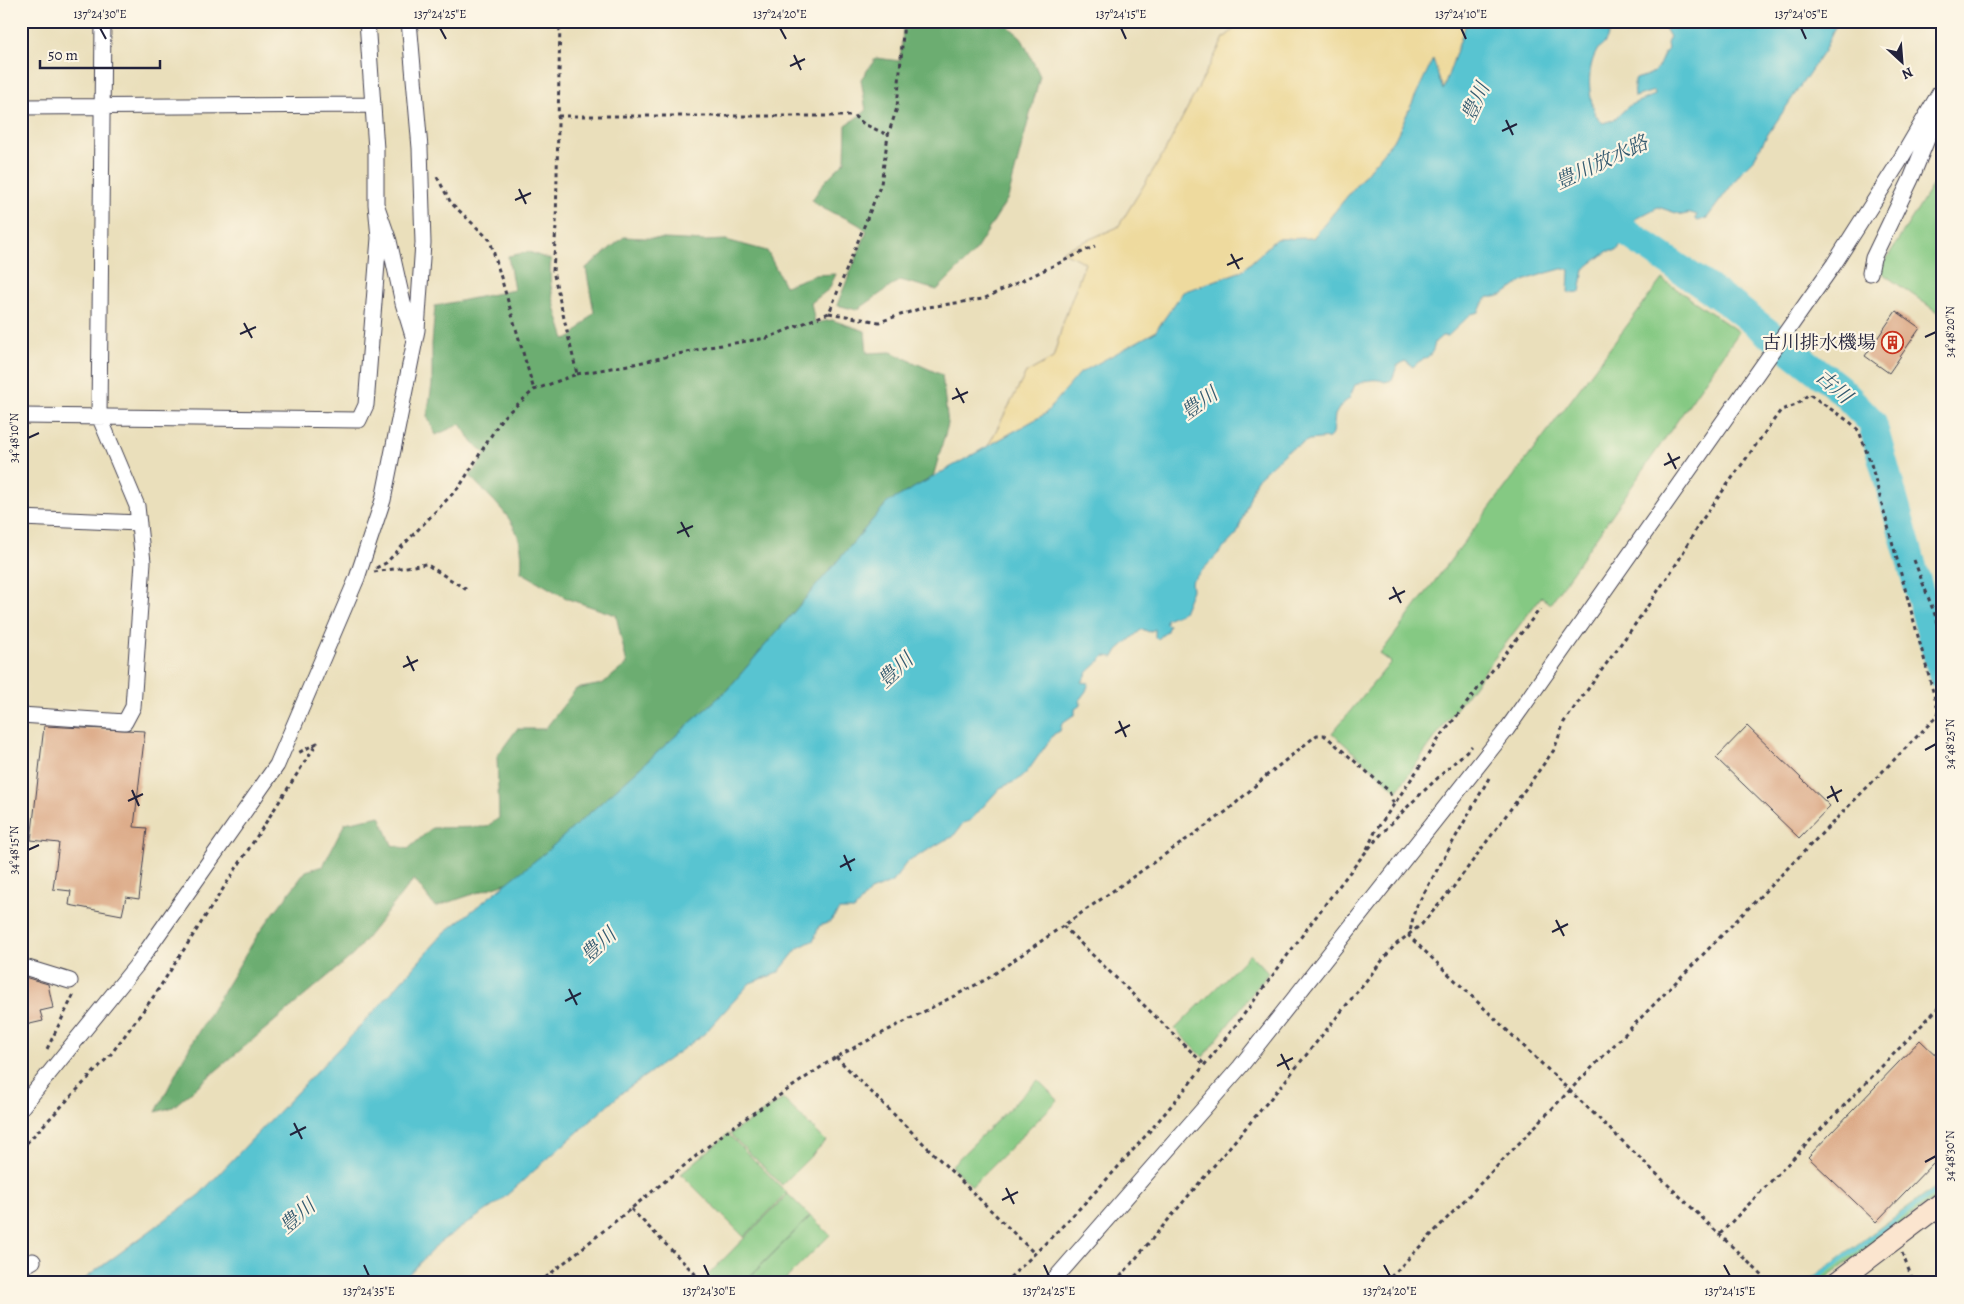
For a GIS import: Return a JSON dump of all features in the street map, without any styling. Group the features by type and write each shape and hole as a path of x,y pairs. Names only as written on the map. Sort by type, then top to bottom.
{"main road":[{"path":"1836,1283 1943,1202"}],"street":[{"path":"21,714 125,722 133,707 143,562 139,523 137,506 99,416 103,21"},
{"path":"21,416 359,420 366,406 378,238 376,148 371,105 367,21"},
{"path":"21,1108 136,966 276,765 357,578 383,500 415,341 423,244 420,148 409,21"},
{"path":"1051,1283 1240,1067 1506,729 1834,264 1899,162 1943,86"},
{"path":"1870,273 1873,258 1911,179 1943,100"},
{"path":"21,107 371,105"},
{"path":"376,204 389,241 403,303 415,341"},
{"path":"21,518 139,523"},
{"path":"21,966 70,981"}],"path":[{"path":"560,21 556,226 553,271 577,374"},
{"path":"829,313 881,184 888,135 897,108 904,21"},
{"path":"558,116 854,116 864,124 888,135"},
{"path":"420,148 451,203 490,240 534,390"},
{"path":"467,590 426,564 366,574 386,563 460,486 502,418 534,390 577,374 634,364 709,346 767,338 829,313 879,322 922,308 983,299 1094,246"},
{"path":"1115,1283 1286,1080 1394,946 1408,936 1452,889 1554,750 1564,722 1636,623 1679,560 1699,524 1781,410 1796,405 1809,394 1851,423 1859,431 1871,464 1943,728"},
{"path":"1914,560 1943,636"},
{"path":"1366,852 1375,832 1438,740 1540,609"},
{"path":"1385,1283 1570,1090 1943,710"},
{"path":"539,1283 727,1131 836,1057 988,979 1227,812 1266,776 1317,736 1324,735 1389,791 1394,805"},
{"path":"21,1149 111,1054 154,996 317,744 276,765"},
{"path":"1408,936 1415,909 1491,775"},
{"path":"1004,1283 1035,1254 1125,1158 1205,1065 1366,852 1426,789"},
{"path":"1064,926 1205,1065"},
{"path":"1408,936 1770,1283"},
{"path":"45,1054 76,990 70,981"},
{"path":"1720,1234 1943,1003"},
{"path":"836,1057 1035,1254"},
{"path":"631,1209 704,1283"},
{"path":"1895,1237 1914,1283"},
{"path":"1392,1276 1399,1283"}],"green space":[{"path":"904,21 1009,21 1009,27 1021,37 1040,76 1008,198 974,253 937,290 900,280 857,310 837,305 867,231 853,221 825,209 812,200 825,181 845,161 846,125 866,111 861,79 876,58 900,61"},
{"path":"1943,168 1943,316 1879,271"},
{"path":"624,237 705,241 726,240 767,251 785,286 815,275 836,274 829,289 811,303 815,323 832,320 865,331 867,353 891,352 942,375 948,424 933,477 887,503 727,690 546,852 509,882 435,907 414,879 353,955 173,1107 156,1112 191,1044 260,931 306,871 323,866 345,823 380,816 392,845 408,849 432,828 486,827 499,818 497,756 517,729 545,729 576,689 602,684 627,664 616,615 568,599 521,572 522,556 520,542 515,529 509,518 470,476 486,454 473,443 460,424 436,435 427,416 432,385 432,344 435,306 514,290 508,256 529,252 551,260 550,280 556,310 565,339 572,337 594,312 586,268"},
{"path":"1662,279 1739,332 1550,604 1541,597 1446,722 1397,791 1332,733 1391,662 1380,654"},
{"path":"1250,954 1268,973 1203,1057 1175,1029"},
{"path":"1038,1080 1058,1100 972,1186 951,1166"},
{"path":"783,1099 826,1141 782,1185 730,1134"},
{"path":"728,1134 787,1193 744,1237 681,1174"},
{"path":"1943,1181 1943,1192 1820,1283 1805,1283"},
{"path":"788,1194 810,1216 743,1283 710,1283 706,1277"},
{"path":"811,1216 830,1235 782,1283 744,1283"}],"sand":[{"path":"1243,21 1467,21 1443,91 1433,60 1396,137 1313,238 1276,239 1242,271 1183,292 1155,332 1081,373 1045,414 988,446 1026,373 1053,358 1064,320 1085,263 1062,251 1118,227 1165,151 1224,38"}],"water":[{"path":"1467,21 1612,21 1605,42 1598,49 1592,62 1590,75 1593,106 1597,117 1603,123 1613,120 1630,105 1655,95 1654,91 1635,97 1634,83 1636,79 1656,70 1668,49 1667,43 1670,37 1661,21 1838,21 1824,51 1768,134 1753,160 1743,170 1707,218 1698,221 1695,219 1697,215 1691,213 1682,215 1658,207 1635,219 1617,251 1608,251 1584,269 1580,292 1568,293 1569,270 1565,268 1529,279 1499,296 1489,297 1484,301 1479,312 1471,314 1448,336 1442,336 1435,342 1430,355 1413,367 1405,361 1397,366 1392,380 1385,382 1370,380 1355,385 1349,399 1341,405 1335,415 1333,434 1329,438 1309,440 1287,451 1256,480 1237,534 1191,582 1192,590 1183,612 1166,619 1166,624 1169,625 1167,631 1158,639 1155,638 1155,629 1149,632 1142,629 1118,650 1114,657 1105,656 1088,672 1082,682 1089,683 1080,699 1081,705 1075,709 1075,714 1062,723 1060,731 1054,734 1027,772 1018,780 1000,788 970,821 963,823 953,837 906,863 893,882 870,891 854,910 839,910 830,922 819,926 814,940 798,948 778,973 750,983 704,1034 624,1091 499,1202 440,1242 400,1283 79,1283 199,1195 382,1003 444,933 546,852 727,690 887,503 1045,414 1080,373 1155,332 1183,292 1242,271 1276,239 1313,238 1396,137 1433,59 1443,90"}],"building":[{"name":"古川排水機場","path":"1896,311 1920,328 1889,373 1865,356"},
{"path":"44,726 145,731 134,827 147,828 139,899 126,897 122,915 69,905 71,891 53,889 59,843 31,840"},
{"path":"1747,726 1830,806 1799,838 1716,758"},
{"path":"21,976 48,984 53,1008 40,1011 43,1021 21,1026"},
{"path":"1920,1040 1943,1062 1943,1169 1935,1161 1876,1222 1808,1157"}],"waterway":[{"name":"古川","path":"1594,210 1731,304 1840,389 1872,422 1943,676"},
{"path":"1809,1283 1943,1185"}],"place":[{"name":"古川排水機場","path":"1892,342"}],"water label":[{"name":"豊川","path":"1475,102"},
{"name":"豊川放水路","path":"1601,162"},
{"name":"豊川","path":"1199,403"},
{"name":"豊川","path":"895,670"},
{"name":"豊川","path":"598,945"},
{"name":"豊川","path":"297,1216"}]}
